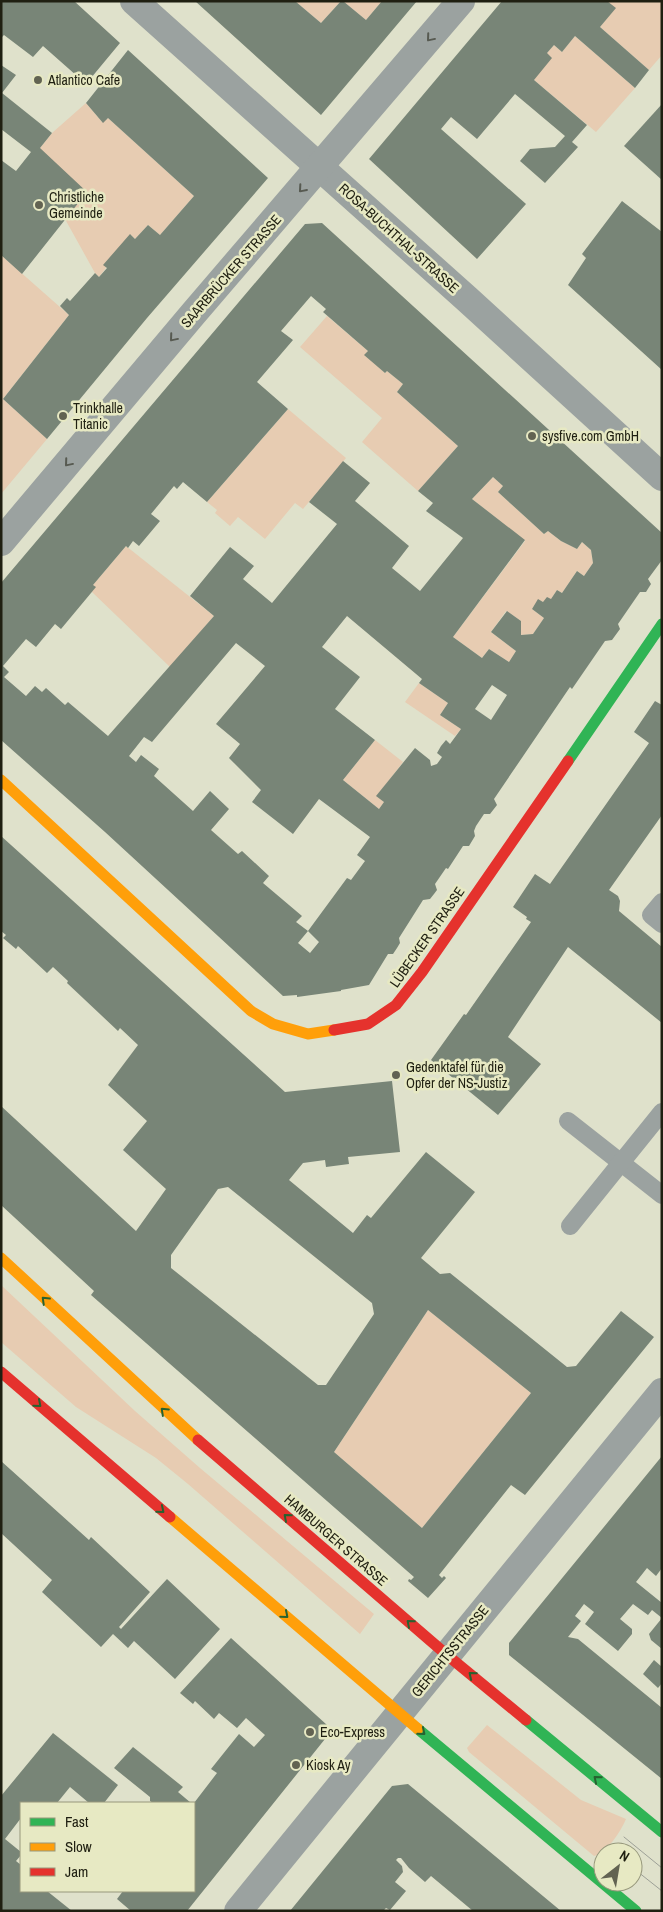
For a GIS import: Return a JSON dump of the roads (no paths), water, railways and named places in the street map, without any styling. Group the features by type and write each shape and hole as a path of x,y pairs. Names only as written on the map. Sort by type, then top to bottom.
{"main road":[{"name":"LÜBECKER STRASSE","path":"1,780 251,1011 273,1024 308,1034 368,1024 396,1005 422,972 662,624"},
{"name":"HAMBURGER STRASSE","path":"1,1258 170,1416 447,1655 662,1832"},
{"path":"1,1372 399,1713 636,1911"}],"street":[{"name":"ROSA-BUCHTHAL-STRASSE","path":"134,1 662,477"},
{"name":"SAARBRÜCKER STRASSE","path":"1,542 461,1"},
{"name":"GERICHTSSTRASSE","path":"238,1911 662,1392"}],"lane":[{"path":"662,902 651,915 662,924"},
{"path":"570,1226 662,1112"},
{"path":"568,1121 662,1195"}],"tram line":[{"path":"624,1837 662,1868"},
{"path":"643,1876 662,1891"}],"place":[{"name":"Atlantico Cafe","path":"38,80"},
{"name":"Christliche Gemeinde","path":"39,205"},
{"name":"Trinkhalle Titanic","path":"63,416"},
{"name":"sysfive.com GmbH","path":"532,436"},
{"name":"Gedenktafel für die Opfer der NS-Justiz","path":"396,1075"},
{"name":"Eco-Express","path":"310,1732"},
{"name":"Kiosk Ay","path":"296,1765"}]}
